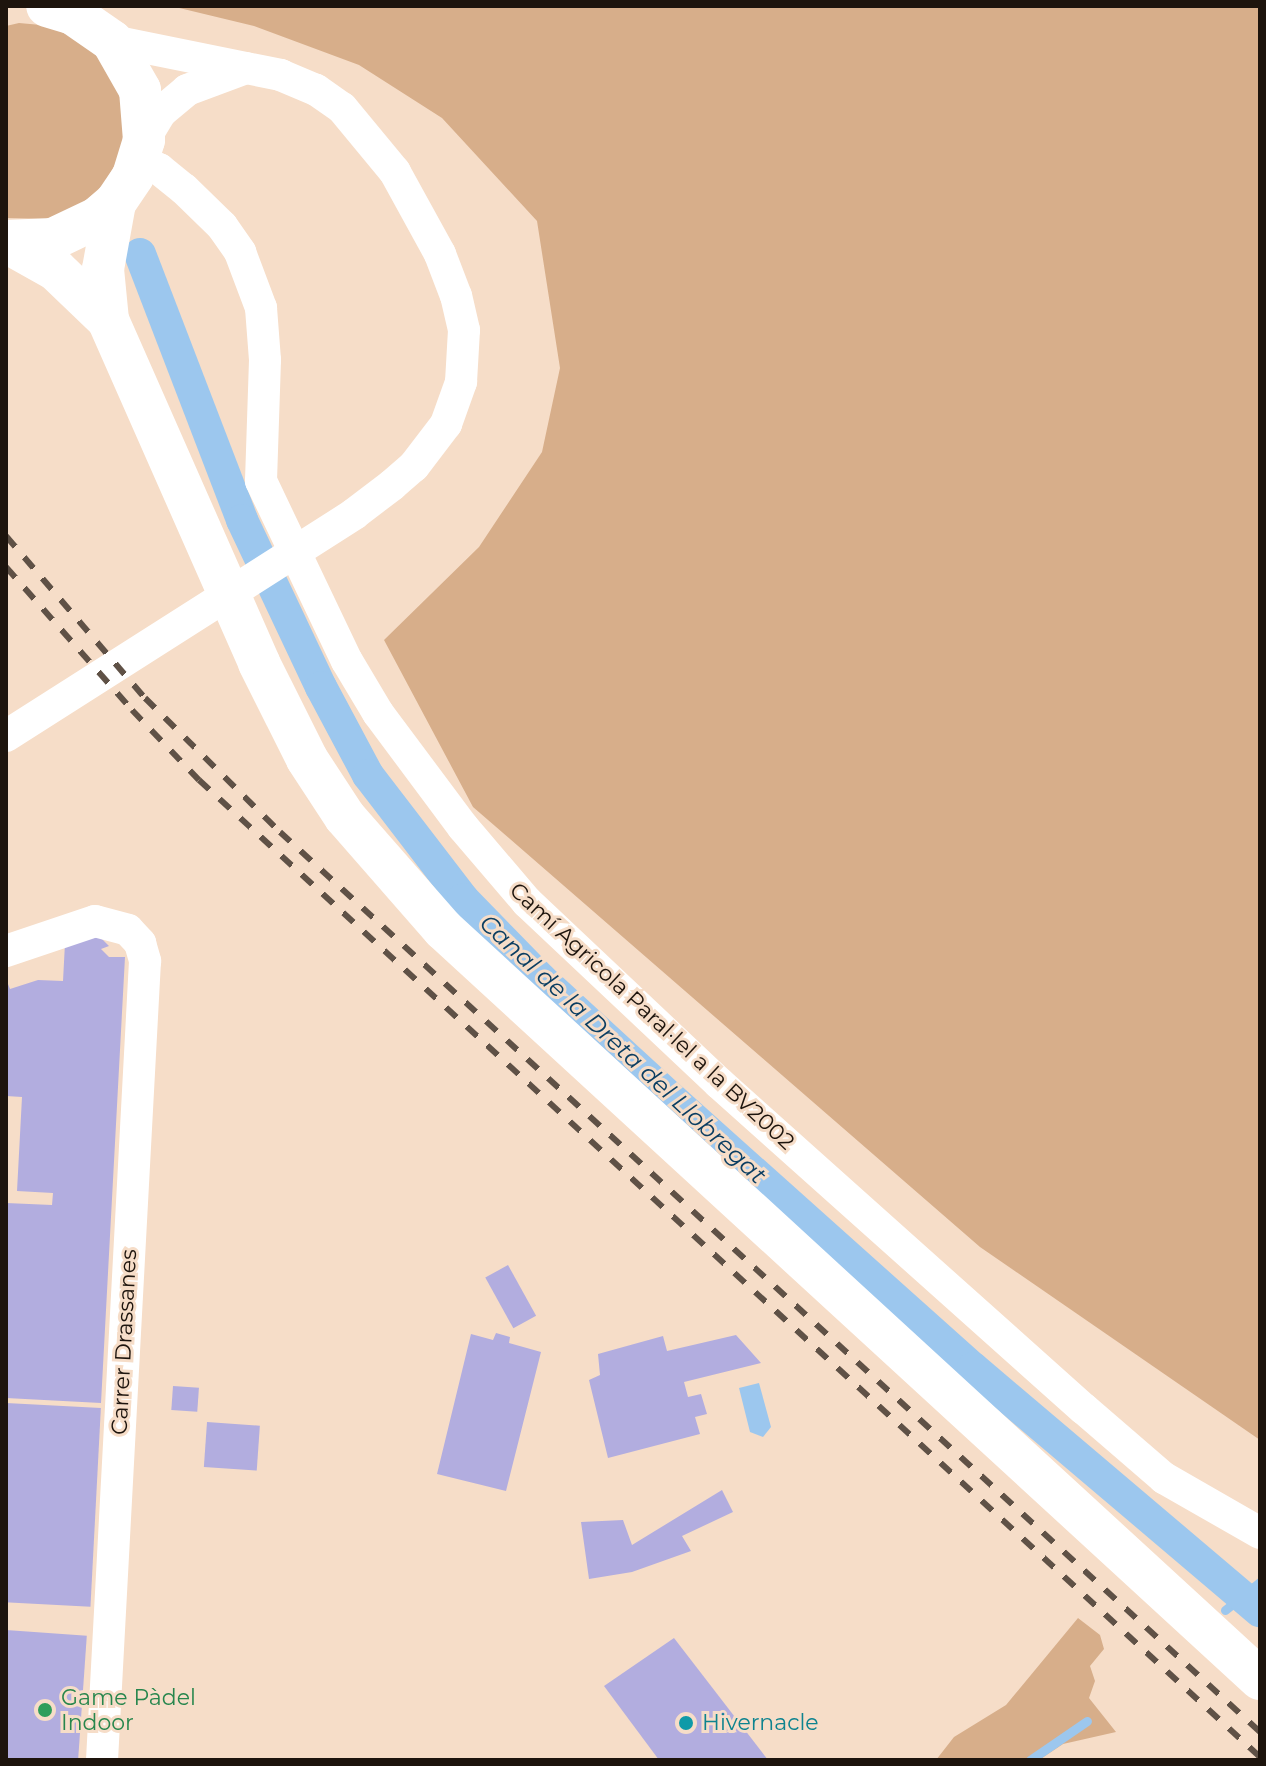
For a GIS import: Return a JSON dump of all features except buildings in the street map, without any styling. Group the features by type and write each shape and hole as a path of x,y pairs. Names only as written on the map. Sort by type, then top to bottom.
{"main road":[{"path":"47,6 73,14 112,41 140,90 142,151 115,203 103,269 108,320 259,663 307,759 345,817 402,885 477,961 1260,1679"},
{"path":"6,241 36,241 69,234 90,224 115,203"},
{"path":"6,241 56,270 108,320"}],"street":[{"path":"6,736 354,514 414,466 446,424 461,382 464,330 456,296 419,213 395,172 361,127 316,90 281,75 112,41"},
{"path":"142,151 161,112 187,90 246,68"},
{"name":"Camí Agricola Paral·lel a la BV2002","path":"142,151 222,226 240,252 261,308 265,360 261,481 347,661 378,713 463,827 527,902 719,1083 1093,1418 1164,1478 1260,1533"},
{"name":"Carrer Drassanes","path":"6,951 95,921 128,930 140,943 145,961 102,1760"}],"shaded area":[{"path":"171,6 1260,6 1260,1440 980,1247 473,807 384,640 479,547 542,452 560,368 537,221 442,118 359,65 254,26"},
{"path":"19,23 52,26 82,39 106,62 122,91 127,124 120,156 104,184 80,206 50,219 6,218 6,26"},
{"path":"1078,1618 1100,1635 1104,1649 1090,1666 1095,1681 1089,1698 1116,1732 1063,1744 1039,1760 936,1760 954,1737 1006,1705"}],"water":[{"path":"759,1383 771,1427 763,1437 750,1432 739,1388"}],"waterway":[{"name":"Canal de la Dreta del Llobregat","path":"140,254 242,520 321,687 368,775 463,899 541,979 673,1100 973,1368 1260,1611"},
{"name":"Canal de la Dreta del Llobregat","path":"1225,1610 1260,1582"},
{"path":"1030,1760 1087,1721"}],"railway":[{"path":"6,536 145,698 280,832 1260,1732"},
{"path":"6,567 132,710 199,780 1260,1757"}],"place":[{"name":"Game Pàdel Indoor","path":"45,1710"},
{"name":"Hivernacle","path":"686,1723"}]}
